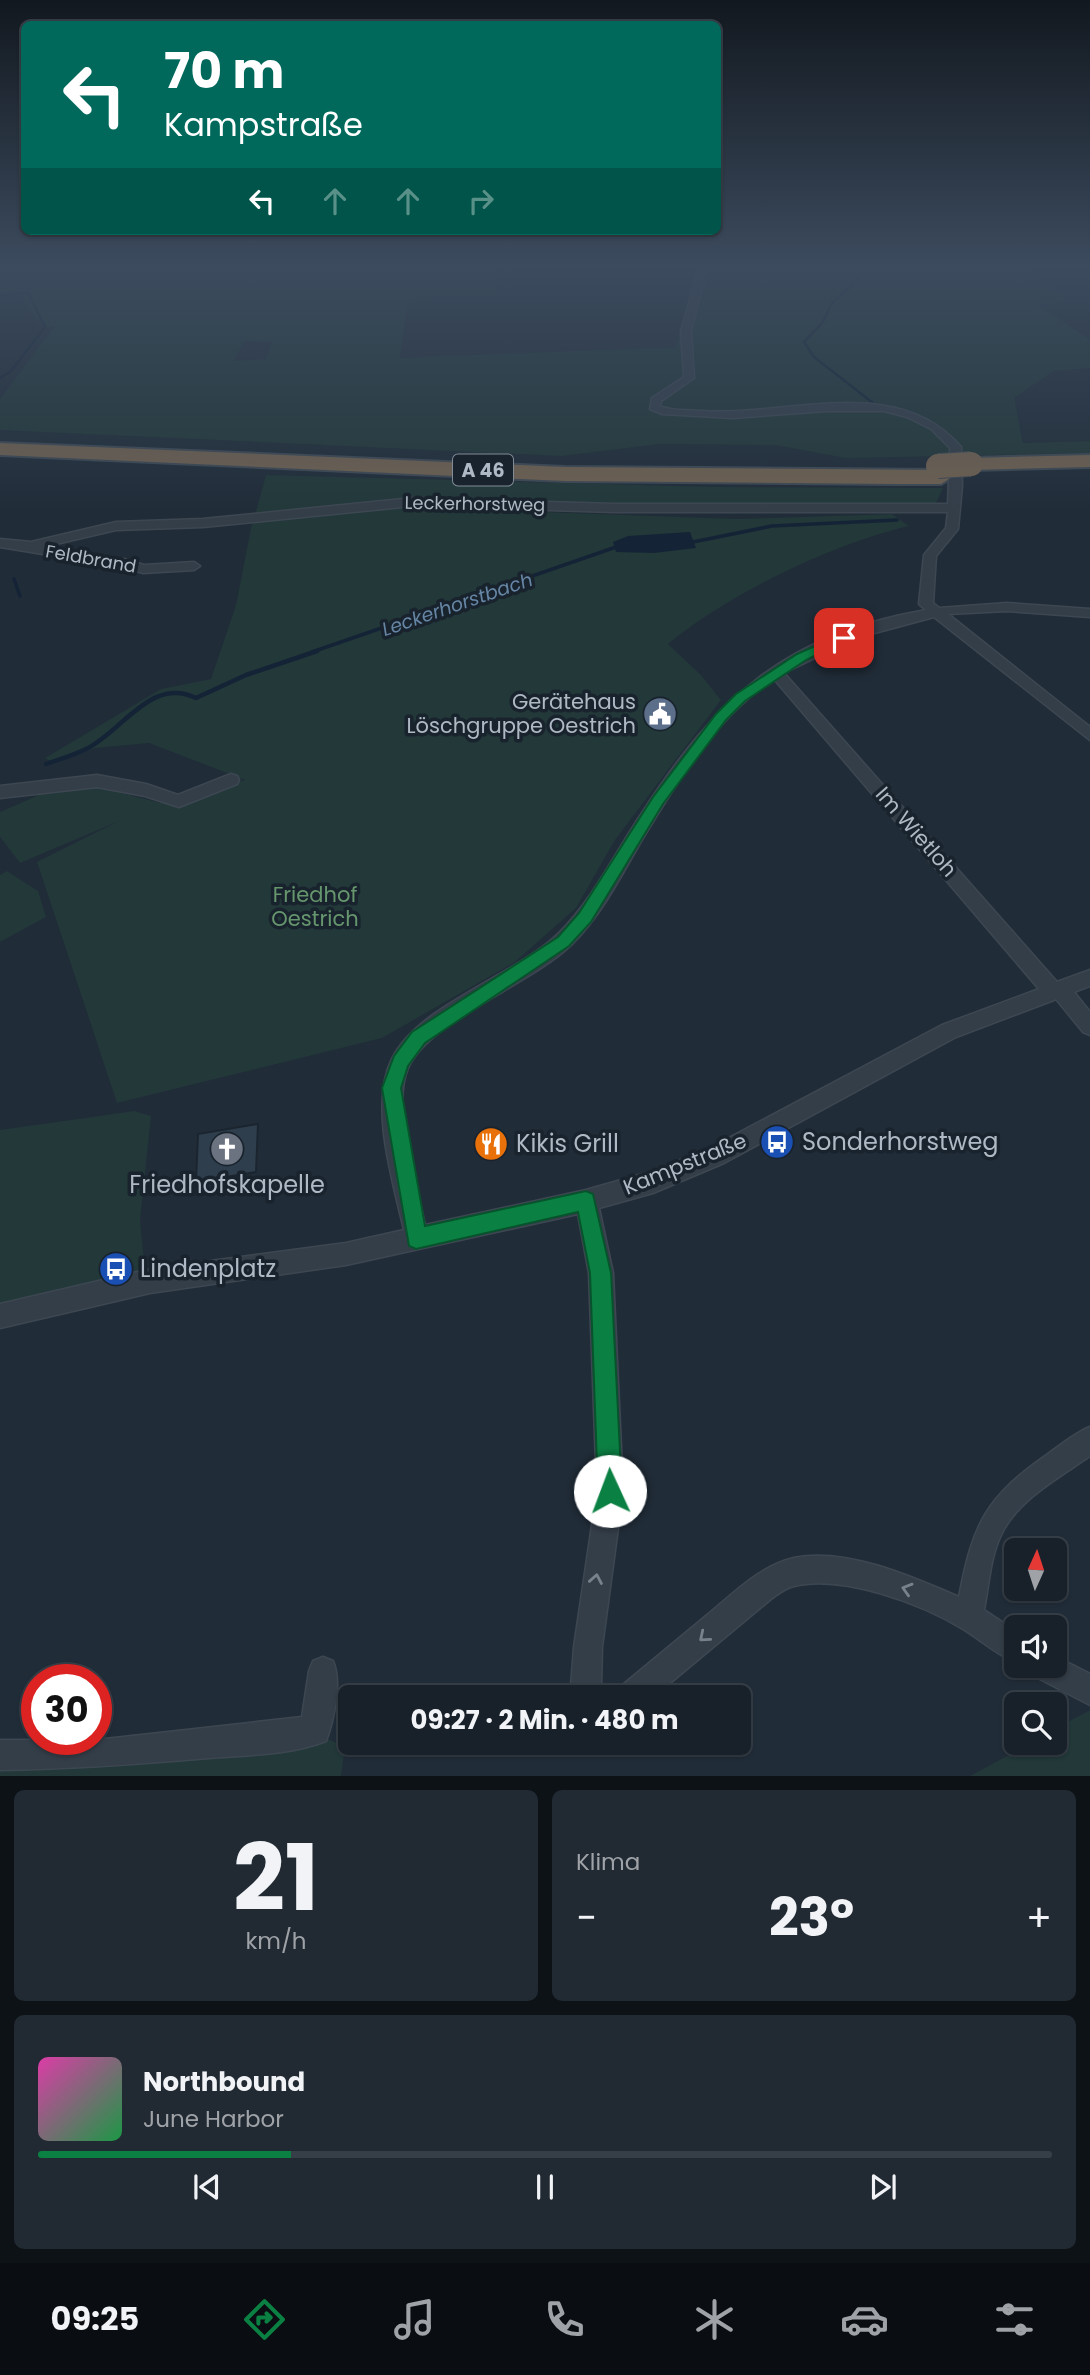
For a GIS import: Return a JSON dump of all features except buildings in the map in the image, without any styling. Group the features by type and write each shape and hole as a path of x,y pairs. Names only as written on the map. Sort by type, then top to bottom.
{"highway":[{"name":"A 46","path":"0,438 564,474 762,478 972,470 1087,470"},
{"name":"A 46","path":"0,449 62,444 750,468 887,466 940,471"},
{"path":"513,461 625,457"},
{"path":"830,461 887,466"},
{"name":"A 46","path":"972,470 1022,475 1087,470"}],"street":[{"path":"687,348 689,378 656,401 654,407 662,411 723,415 820,407 878,408 908,413 929,422 955,447 952,529 930,555 926,604 1090,735"},
{"name":"Leckerhorstweg","path":"0,543 31,546 116,526 203,523 414,502 612,508 953,508"},
{"name":"Feldbrand","path":"31,546 42,551 124,563 144,569 194,566"},
{"path":"416,1238 391,1088 400,1062 419,1037 564,942 593,906 658,801 721,717 741,698 802,657 858,633 938,612 1005,607 1090,613"},
{"name":"Im Wietloh","path":"776,673 1090,1026"},
{"path":"0,792 97,781 146,790 179,801 231,780"},
{"name":"Kampstraße","path":"0,1316 150,1281 346,1254 586,1201 653,1182 716,1156 949,1031 1090,978"},
{"path":"586,1201 601,1273 610,1491 588,1647 586,1685"},
{"path":"969,1616 983,1553 995,1518 1018,1493 1090,1440"},
{"path":"645,1685 780,1575 801,1570 825,1571 910,1589 969,1616 1004,1640"},
{"path":"0,1755 77,1754 315,1730 323,1671"},
{"path":"1067,1678 1090,1690"}],"green space":[{"path":"39,348 241,348 234,361 266,359 270,348 401,348 400,358 654,348 1090,348 1090,368 1054,371 1014,398 1023,443 1090,441 1090,453 846,458 775,445 660,444 561,456 0,430 0,399"},
{"path":"266,475 717,487 943,488 936,503 674,506 393,499 255,515"},
{"name":"Friedhof Oestrich","path":"400,507 737,519 892,514 909,526 847,545 782,573 721,607 668,644 701,675 721,700 615,840 576,908 515,962 382,1038 117,1103 37,862 117,822 20,863 0,837 0,812 39,795 89,785 161,803 245,780 149,743 95,748 54,764 45,758 161,689 211,679 236,605 252,523"},
{"path":"7,871 38,891 46,917 0,942 0,875"},
{"path":"134,1111 151,1116 140,1221 146,1280 0,1314 0,1130"},
{"path":"1090,1710 1090,1776 970,1776 1009,1755 1067,1755 1067,1722"},
{"path":"318,1734 338,1744 338,1755 344,1755 341,1776 0,1776 0,1760 61,1755 112,1755 112,1751"}],"water":[{"path":"690,532 696,548 654,553 616,552 613,542 628,536"}],"waterway":[{"path":"0,378 11,371 29,348"},
{"name":"Leckerhorstbach","path":"808,348 814,357 873,403"},
{"name":"Leckerhorstbach","path":"688,543 772,526 897,520"},
{"name":"Leckerhorstbach","path":"312,652 619,546"},
{"path":"14,579 20,596"},
{"name":"Leckerhorstbach","path":"46,764 88,748 152,699 165,694 180,693 196,698 246,675 317,651"}],"place":[{"name":"Gerätehaus Löschgruppe Oestrich","path":"660,714"},
{"name":"Sonderhorstweg","path":"777,1142"},
{"name":"Kikis Grill","path":"491,1144"},
{"name":"Friedhofskapelle","path":"227,1149"},
{"name":"Lindenplatz","path":"116,1269"}],"route":[{"path":"610,1491 601,1273 586,1201 416,1238 391,1088 400,1062 419,1037 533,965 564,942 601,895 658,801 721,717 759,683 802,657 844,638"}]}
